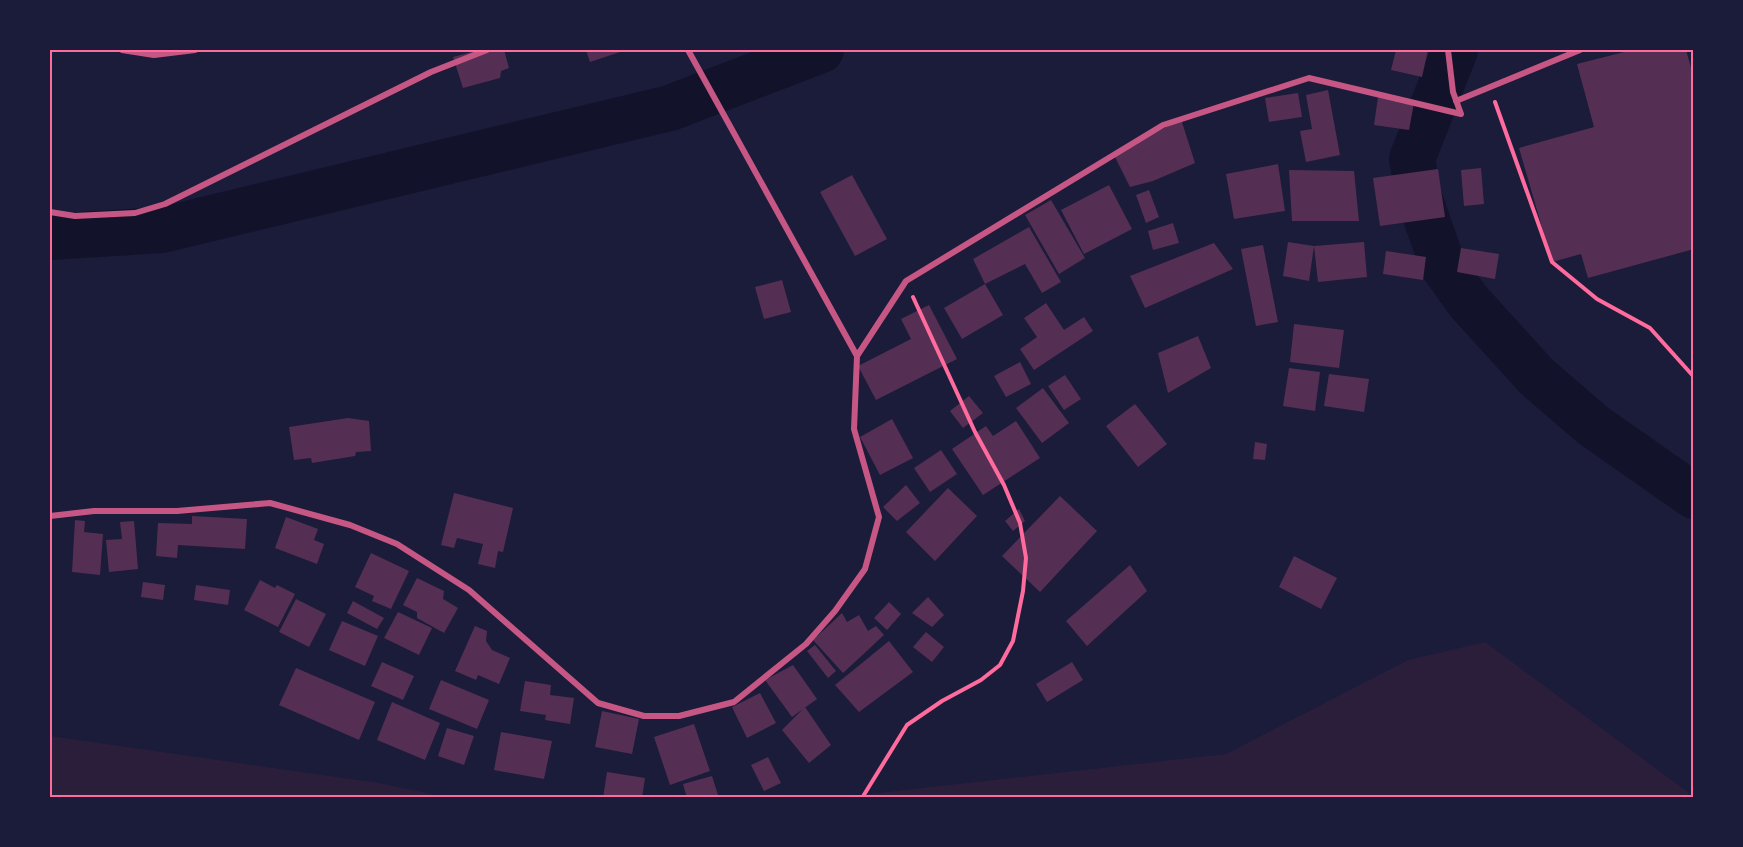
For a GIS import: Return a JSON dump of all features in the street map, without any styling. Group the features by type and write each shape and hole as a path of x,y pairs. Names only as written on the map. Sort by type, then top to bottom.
{"street":[{"path":"122,50 154,55 195,50"},
{"path":"50,213 75,216 135,213 165,204 431,72 488,50"},
{"path":"688,50 857,356"},
{"path":"50,516 94,511 177,511 270,503 350,525 397,544 469,590 598,703 644,716 679,716 734,702 807,644 835,611 865,569 879,517 854,429 857,356 906,281 1163,125 1309,78 1461,114 1456,101 1448,50"},
{"path":"1456,101 1580,50"}],"path":[{"path":"1490,87 1552,262 1597,299 1650,328 1694,377"},
{"path":"862,798 907,726 942,701 981,680 1000,666 1013,641 1023,591 1026,558 1020,524 1004,485 975,432 906,281"}],"shaded area":[{"path":"1485,642 1689,793 1688,798 834,798 1226,754 1408,660"},
{"path":"50,736 379,783 446,797 50,797"}],"building":[{"path":"479,50 504,50 509,68 501,71 500,78 463,88 453,57"},
{"path":"586,50 626,50 590,62"},
{"path":"1396,50 1428,50 1422,77 1391,70"},
{"path":"1632,50 1686,50 1694,78 1694,249 1588,278 1581,254 1552,262 1519,148 1594,127 1577,64"},
{"path":"1328,90 1340,155 1306,162 1300,131 1312,129 1306,95"},
{"path":"1298,93 1302,117 1269,122 1265,98"},
{"path":"1378,97 1414,103 1409,130 1374,125"},
{"path":"1181,119 1195,163 1153,181 1130,187 1114,155"},
{"path":"1278,164 1285,211 1234,219 1226,174"},
{"path":"1481,168 1484,204 1464,206 1461,170"},
{"path":"1438,169 1445,217 1380,226 1373,178"},
{"path":"1289,170 1354,171 1359,221 1292,221"},
{"path":"852,175 887,239 855,256 820,192"},
{"path":"1109,185 1132,229 1084,254 1061,210"},
{"path":"1149,190 1159,217 1146,223 1136,195"},
{"path":"1051,200 1085,258 1059,274 1025,215"},
{"path":"1173,223 1179,243 1153,250 1148,231"},
{"path":"1029,227 1061,282 1042,293 1025,264 985,284 973,259"},
{"path":"1288,242 1314,246 1309,281 1283,276"},
{"path":"1364,242 1367,277 1318,282 1314,246"},
{"path":"1214,243 1233,269 1145,308 1130,276"},
{"path":"1263,245 1278,322 1256,326 1241,249"},
{"path":"1461,248 1499,254 1495,279 1457,272"},
{"path":"1386,251 1426,257 1423,280 1383,274"},
{"path":"782,280 791,312 764,319 755,287"},
{"path":"985,284 1003,315 962,339 944,308"},
{"path":"1046,303 1064,330 1084,317 1093,331 1034,370 1020,349 1037,337 1024,318"},
{"path":"929,305 957,359 876,400 858,366 911,339 901,319"},
{"path":"1294,324 1344,330 1339,368 1290,362"},
{"path":"1198,336 1211,368 1168,393 1158,353"},
{"path":"1020,362 1031,384 1006,397 994,376"},
{"path":"1289,368 1320,372 1315,411 1283,406"},
{"path":"1329,374 1369,379 1364,412 1324,406"},
{"path":"1065,375 1081,399 1064,410 1048,386"},
{"path":"1043,388 1069,423 1042,443 1016,408"},
{"path":"969,396 983,413 963,428 950,411"},
{"path":"1135,404 1167,444 1138,467 1106,426"},
{"path":"348,418 369,421 371,451 356,452 355,456 312,463 311,458 294,460 289,427"},
{"path":"892,419 913,458 880,475 860,437"},
{"path":"1016,421 1040,458 983,495 952,449 986,426 993,436"},
{"path":"1255,442 1267,444 1265,460 1253,459"},
{"path":"941,450 957,474 930,492 914,468"},
{"path":"906,485 920,503 897,521 883,507"},
{"path":"948,488 977,516 935,561 906,532"},
{"path":"454,493 513,508 503,552 498,551 495,568 478,564 483,544 457,538 454,548 441,545"},
{"path":"1060,496 1097,531 1040,592 1002,556"},
{"path":"1019,509 1025,521 1013,531 1005,521"},
{"path":"192,516 247,519 245,549 178,545 177,558 156,556 158,523 192,524"},
{"path":"286,517 318,529 314,540 324,544 317,564 275,548"},
{"path":"75,520 85,521 84,532 103,534 100,575 72,572"},
{"path":"134,521 138,569 109,572 106,540 122,539 120,522"},
{"path":"371,553 409,571 391,609 372,601 374,596 355,587"},
{"path":"1294,556 1337,578 1321,609 1279,587"},
{"path":"1130,565 1147,591 1087,646 1066,621"},
{"path":"417,578 444,591 443,599 458,608 444,633 417,618 417,612 403,605"},
{"path":"260,580 275,588 277,585 295,594 278,627 244,610"},
{"path":"143,582 165,585 163,600 141,597"},
{"path":"196,585 230,590 228,605 194,600"},
{"path":"928,597 944,615 932,627 912,613"},
{"path":"296,599 326,614 309,647 279,632"},
{"path":"353,601 384,618 377,629 347,613"},
{"path":"889,602 901,614 887,630 874,618"},
{"path":"398,612 432,628 419,655 384,638"},
{"path":"842,613 847,622 859,615 868,631 876,626 884,635 843,673 813,640"},
{"path":"342,621 378,636 365,666 329,650"},
{"path":"475,626 487,631 486,641 492,650 510,658 499,684 478,675 476,680 455,671"},
{"path":"926,632 944,647 932,662 913,647"},
{"path":"889,641 913,672 859,712 835,685"},
{"path":"815,645 836,671 828,678 807,651"},
{"path":"382,662 414,676 403,700 371,686"},
{"path":"1072,662 1083,680 1047,702 1036,684"},
{"path":"793,665 817,699 792,717 765,680"},
{"path":"296,668 375,702 359,740 279,705"},
{"path":"441,680 489,700 477,729 429,709"},
{"path":"525,681 551,685 550,695 574,698 570,724 545,720 546,715 520,711"},
{"path":"760,693 776,723 747,738 732,707"},
{"path":"392,702 440,723 425,760 377,740"},
{"path":"805,707 831,745 809,763 782,730"},
{"path":"602,711 639,719 632,754 595,747"},
{"path":"694,724 710,771 670,785 654,737"},
{"path":"447,728 474,736 464,765 438,756"},
{"path":"501,732 552,741 544,779 494,770"},
{"path":"768,757 781,783 764,791 751,765"},
{"path":"607,772 645,778 642,798 603,798"},
{"path":"712,776 719,798 687,798 683,784"}],"waterway":[{"path":"50,237 162,230 670,108 821,50"},
{"path":"1455,50 1412,159 1419,197 1443,266 1468,301 1537,377 1594,426 1694,496"}]}
